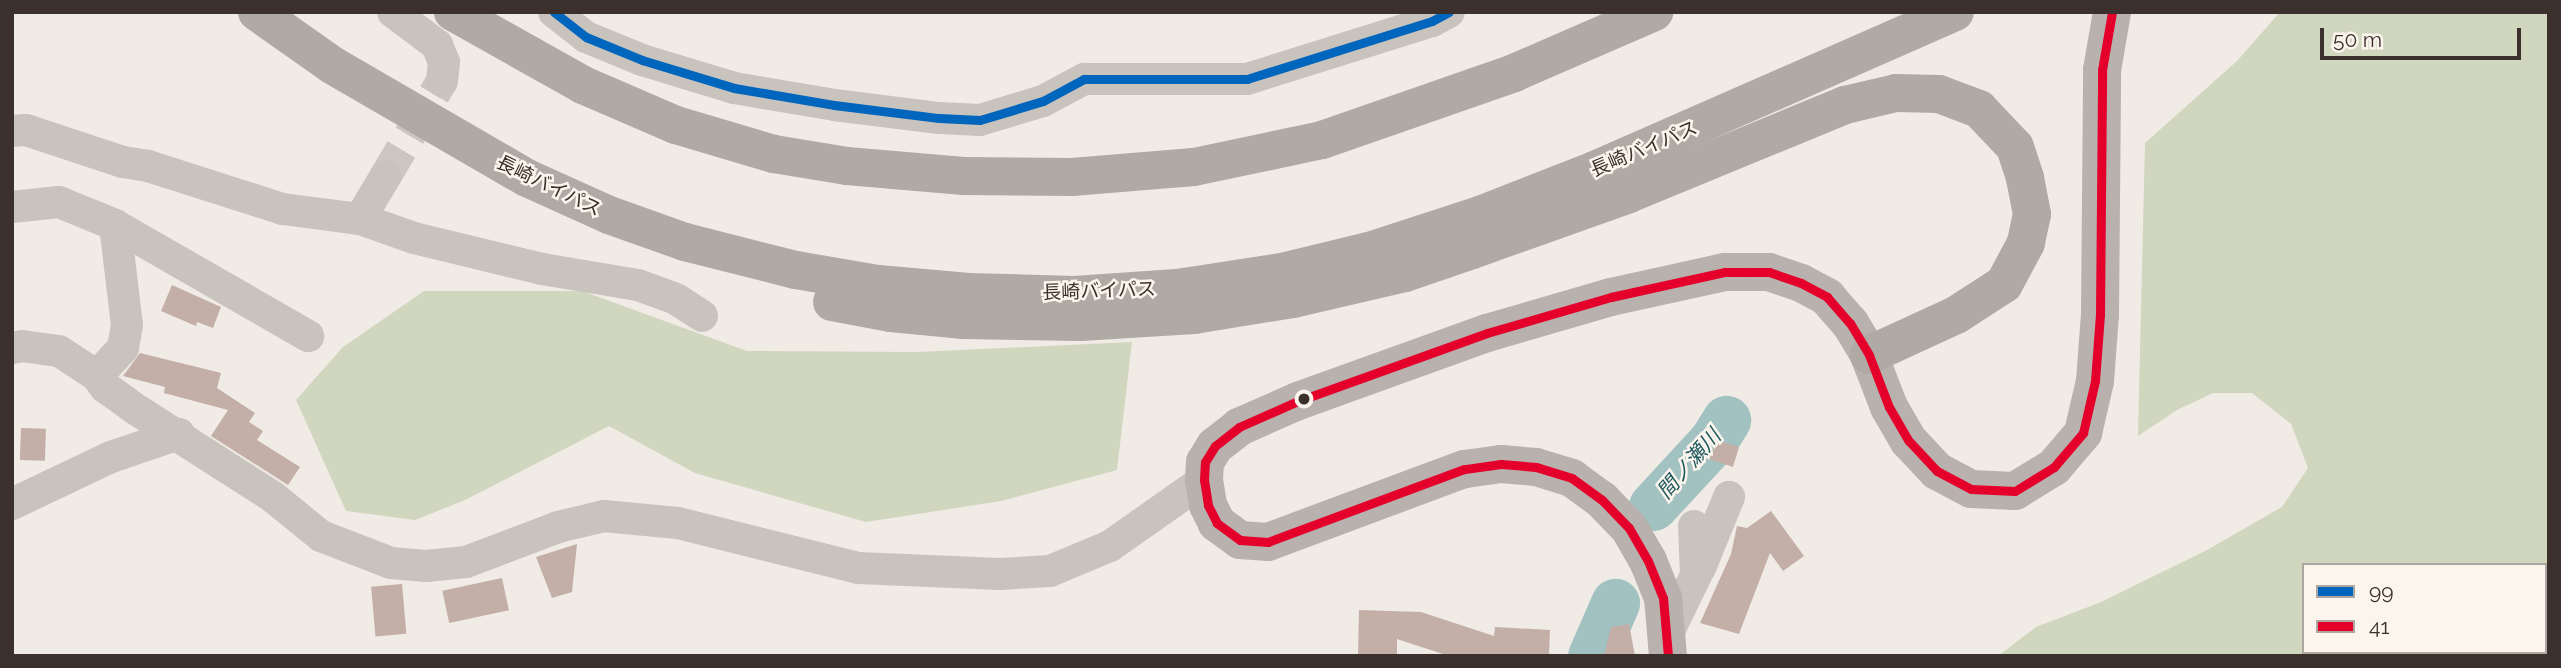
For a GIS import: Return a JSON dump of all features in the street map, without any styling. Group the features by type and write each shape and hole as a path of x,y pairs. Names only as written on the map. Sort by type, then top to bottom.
{"highway":[{"name":"長崎バイパス","path":"257,12 332,65 527,178 609,215 685,242 796,270 878,284 969,292 1074,295 1177,288 1282,272 1369,251 1493,210 1740,108 1955,12"},
{"path":"453,12 583,85 676,125 774,153 847,166 964,176 1072,177 1194,167 1322,140 1514,73 1654,12"},
{"path":"1445,99 1487,70 1586,12"},
{"path":"685,242 814,299 891,313 964,320 1081,322 1194,315 1293,299 1405,273 1546,221 1629,194 1845,106 1896,93 1939,94 1979,110 2015,147 2025,178 2032,215 2026,243 2004,284 1956,315 1869,355"},
{"path":"1546,221 1740,108"}],"main road":[{"path":"1668,645 1663,598 1648,561 1629,528 1602,500 1572,478 1536,467 1501,464 1464,470 1268,542 1240,540 1217,523 1208,505 1204,480 1205,462 1215,446 1239,427 1298,401 1487,333 1611,297 1725,272 1769,272 1818,292 1850,323 1869,355 1889,407 1909,441 1937,471 1971,489 2015,491 2054,467 2083,433 2095,381 2099,328 2102,70 2112,12"}],"street":[{"path":"393,12 437,45 444,62 442,81"},
{"path":"554,12 586,37 642,60 734,88 834,106 980,120 1042,101 1084,79 1247,79 1432,21 1449,12"},
{"path":"12,131 26,130 283,209 360,219 414,238 542,269 638,285 676,299 702,316"},
{"path":"360,219 385,177"},
{"path":"12,207 59,202 115,225 308,335"},
{"path":"97,376 123,348 127,325 115,225"},
{"path":"12,348 22,346 59,351 97,376 105,387 137,410 179,434 273,497 321,536 391,563 426,566 466,562 558,527 604,516 678,523 858,568 1000,574 1050,571 1110,546 1204,480"},
{"path":"12,504 111,457 179,434"},
{"path":"1668,645 1729,498"},
{"path":"1694,526 1696,575"}],"green space":[{"path":"2280,12 2549,12 2549,656 1998,656 2036,627 2101,602 2207,550 2282,507 2308,468 2291,424 2252,393 2213,393 2177,410 2138,436 2145,143 2237,61"},
{"path":"424,291 582,291 747,351 918,352 1132,342 1117,470 1001,501 866,522 695,473 609,426 465,500 415,520 346,511 296,400 343,347"}],"building":[{"path":"172,285 221,307 213,328 197,322 196,326 161,311"},
{"path":"140,353 221,373 217,388 255,413 249,422 263,431 257,440 300,467 288,485 211,436 228,410 164,393 165,387 123,376"},
{"path":"21,428 46,429 45,461 20,460"},
{"path":"1720,441 1739,447 1733,467 1706,458"},
{"path":"1771,511 1804,556 1783,571 1770,553 1739,634 1700,623 1731,554 1737,526 1747,528"},
{"path":"577,544 572,592 552,598 536,557"},
{"path":"502,578 509,610 449,623 442,591"},
{"path":"402,584 406,634 375,637 371,587"},
{"path":"1359,610 1421,612 1494,636 1495,627 1550,630 1549,656 1449,656 1397,639 1397,656 1358,656"},
{"path":"1629,624 1635,656 1604,656 1611,627"}],"waterway":[{"name":"間ノ瀬川","path":"1653,506 1713,441 1726,420"},
{"name":"間ノ瀬川","path":"1592,656 1615,603"}],"tunnel":[{"path":"385,177 442,81"}],"transit line":[{"name":"99","path":"554,12 586,37 642,60 734,88 834,105 939,118 980,120 1043,101 1084,79 1247,79 1432,21 1449,12"},
{"name":"41","path":"1668,656 1663,598 1648,561 1629,528 1602,500 1572,478 1536,467 1501,464 1464,469 1268,542 1240,540 1217,523 1208,505 1204,480 1205,462 1215,446 1239,427 1298,401 1487,333 1611,297 1725,272 1769,272 1801,283 1827,297 1850,323 1869,355 1889,407 1909,441 1937,471 1971,489 2015,491 2054,467 2083,433 2095,381 2100,315 2102,70 2112,12"}]}
